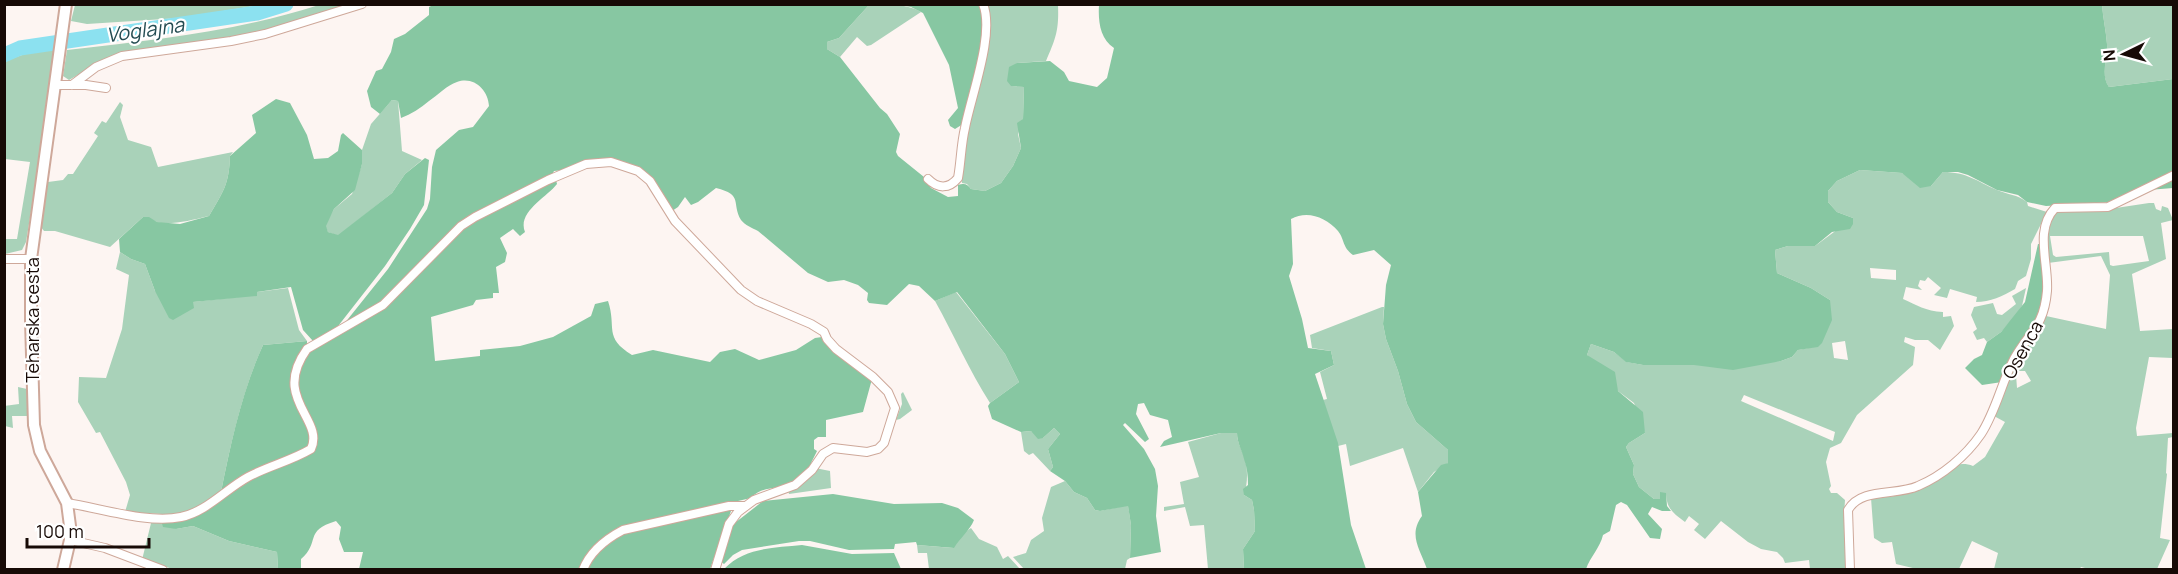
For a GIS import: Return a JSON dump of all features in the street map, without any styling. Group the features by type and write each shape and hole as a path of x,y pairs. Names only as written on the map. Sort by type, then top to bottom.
{"street":[{"path":"72,85 96,67 122,56 231,41 280,30 362,4"},
{"path":"928,179 939,187 946,186 958,178 965,128 985,40 987,23 983,4"},
{"name":"Teharska cesta","path":"63,570 70,540 67,503 40,451 34,425 31,259 65,10"},
{"path":"56,85 106,88"},
{"path":"67,503 125,514 164,518 181,517 210,502 247,478 311,449 314,435 297,401 294,388 298,361 307,349 382,305 461,226 475,217 566,172 586,164 611,162 638,171 650,181 675,220 741,290 757,301 811,324 824,332 827,339 888,392 895,408 889,431 884,443 878,449 867,452 833,448 823,454 812,470 795,485 754,500 738,512 729,524 715,570"},
{"name":"Osenca","path":"1850,570 1848,510 1852,503 1860,497 1902,492 1919,486 1942,473 1979,437 1991,418 2014,359 2041,320 2047,290 2044,238 2048,215 2055,208 2108,207 2174,175"},
{"path":"4,259 31,259"},
{"path":"583,570 597,547 610,536 623,530 729,506 747,506"},
{"path":"70,540 105,548 163,570"}],"green space":[{"path":"75,4 261,5 180,18 87,24 71,21"},
{"path":"319,5 347,5 263,32 95,65 69,80 63,76 67,50 225,28"},
{"path":"433,5 869,5 839,38 827,42 827,49 840,57 887,114 900,134 896,152 898,156 924,177 931,188 948,197 958,196 958,185 960,184 966,184 971,189 985,191 1001,183 1013,166 1021,148 1017,123 1023,119 1024,87 1011,86 1007,81 1009,67 1017,63 1050,61 1064,72 1069,81 1097,87 1107,78 1114,48 1103,35 1099,5 2102,5 2107,44 2105,77 2109,87 2173,79 2173,188 2148,190 2114,202 2046,206 2027,202 2018,195 1997,190 1958,172 1943,172 1931,186 1920,188 1902,173 1860,170 1837,181 1828,191 1828,202 1837,212 1853,218 1850,229 1832,232 1815,246 1788,246 1775,250 1777,273 1811,288 1830,300 1832,320 1818,347 1798,350 1792,357 1781,361 1733,370 1694,365 1643,365 1626,362 1614,352 1591,344 1587,355 1615,372 1618,391 1643,412 1645,433 1626,447 1634,465 1633,474 1639,487 1654,499 1660,499 1660,492 1666,493 1667,506 1671,511 1662,511 1652,507 1648,514 1662,529 1660,539 1650,538 1627,505 1621,502 1616,505 1610,531 1603,535 1586,569 1427,569 1416,536 1416,529 1422,516 1418,492 1441,465 1448,463 1448,450 1416,422 1407,404 1386,339 1383,324 1386,285 1391,265 1374,250 1353,255 1347,249 1338,231 1328,222 1316,216 1297,216 1291,219 1293,264 1289,276 1308,348 1331,351 1334,365 1315,374 1338,443 1351,525 1366,569 1244,569 1243,549 1255,531 1254,510 1252,500 1244,495 1243,489 1248,485 1248,475 1237,433 1221,433 1160,447 1164,441 1172,437 1168,420 1150,415 1144,403 1138,404 1136,414 1149,439 1145,442 1125,423 1123,425 1144,449 1155,469 1158,486 1156,516 1161,552 1130,558 1131,525 1128,506 1095,510 1087,498 1074,492 1065,481 1050,471 1053,467 1048,449 1060,434 1054,428 1043,438 1038,439 1031,431 1021,432 992,419 988,406 990,403 1019,382 1005,354 957,292 935,301 919,286 909,284 887,305 869,303 868,293 858,285 844,280 828,282 808,273 758,231 743,222 738,214 734,197 716,188 691,205 685,197 672,211 666,201 628,164 554,171 551,177 476,214 382,303 344,324 388,269 427,209 436,150 459,130 473,127 489,106 486,95 479,86 463,81 450,85 412,113 401,118 398,101 392,100 380,114 371,107 367,91 376,71 382,69 391,52 394,39 405,34 429,15 429,7"},
{"path":"869,5 903,6 921,12 871,45 867,46 857,37 840,57 827,49 827,42 839,38"},
{"path":"900,5 981,5 984,30 979,63 963,124 955,129 950,126 948,120 958,108 949,65 923,13"},
{"path":"985,5 1058,5 1058,21 1056,34 1046,61 1017,63 1012,86 1024,87 1023,119 1018,134 1021,148 1013,166 1001,183 985,191 971,189 967,184 962,183 961,175"},
{"path":"2102,5 2173,5 2173,79 2109,87 2105,77 2107,44"},
{"path":"55,49 49,102 46,103 45,112 47,114 26,242 22,250 5,254 4,239 17,239 30,162 5,159 5,62 29,53"},
{"path":"276,99 290,103 307,135 314,159 328,158 338,151 343,133 362,150 362,164 355,190 334,209 326,226 328,232 338,235 392,193 405,174 425,158 429,160 424,205 410,229 385,266 335,330 313,341 303,330 291,287 257,292 257,296 193,302 194,308 173,320 169,318 155,291 145,264 120,252 119,239 143,217 149,217 157,222 180,224 209,216 224,188 230,156 256,133 252,115"},
{"path":"392,100 398,101 402,151 422,160 405,174 392,193 338,236 328,232 325,226 334,209 352,194 362,164 362,150 371,124"},
{"path":"120,102 123,105 120,117 128,140 151,147 158,167 233,152 230,156 227,181 214,208 209,216 179,222 161,223 143,217 110,247 55,231 44,231 41,227 48,182 63,180 68,174 73,174 98,136 94,133 102,121 106,123"},
{"path":"1860,170 1902,173 1931,186 1943,172 1951,172 1965,175 1997,190 2020,197 2027,202 2028,206 2047,212 2031,244 2031,259 2026,276 2018,281 2015,289 2010,292 1991,300 1976,302 1977,297 1950,289 1947,298 1934,295 1941,288 1928,277 1925,281 1920,280 1918,286 1922,290 1906,287 1903,299 1926,309 1943,312 1943,317 1951,316 1954,326 1940,350 1928,340 1905,337 1904,342 1915,347 1913,365 1857,415 1841,443 1830,448 1826,462 1831,486 1829,489 1831,493 1837,493 1845,500 1847,569 1810,569 1809,560 1785,563 1777,552 1761,549 1748,542 1721,521 1705,539 1694,530 1699,524 1689,516 1685,522 1671,510 1666,494 1660,499 1654,499 1639,487 1633,474 1634,465 1626,447 1645,433 1634,403 1618,391 1587,355 1591,344 1614,352 1627,362 1643,365 1763,363 1781,361 1792,357 1798,350 1818,346 1830,300 1811,288 1777,273 1775,250 1788,246 1815,246 1853,218 1837,212 1828,202 1828,191 1837,181","holes":["1870,268 1896,270 1896,280 1871,278","1845,341 1848,360 1834,358 1832,343","1744,395 1835,432 1833,441 1741,401"]},
{"path":"556,180 557,184 525,218 525,232 520,236 513,229 500,238 507,253 505,262 496,267 499,293 493,293 493,298 476,300 473,305 431,317 435,361 480,356 480,350 520,346 553,337 591,316 595,304 608,301 614,337 623,349 632,355 653,350 710,362 720,352 735,349 759,360 796,350 815,338 822,337 838,356 872,379 863,412 826,420 826,437 818,437 814,440 814,449 817,451 812,465 799,479 790,485 761,491 751,498 621,528 595,545 580,569 359,569 363,552 344,552 339,539 341,527 336,521 319,529 316,533 307,553 301,559 301,569 278,569 277,552 229,541 193,526 176,529 163,527 161,520 177,520 250,479 314,450 317,440 315,430 300,397 297,384 298,371 305,356 318,345 392,301 449,240 470,223 493,209"},
{"path":"2154,203 2156,209 2161,211 2162,206 2168,208 2173,220 2161,223 2166,259 2132,274 2140,331 2173,329 2173,358 2149,357 2136,428 2137,436 2173,433 2173,437 2168,438 2167,474 2160,538 2170,540 2157,569 2093,570 2081,567 2079,570 1994,569 1998,553 1972,541 1959,569 1917,569 1896,564 1892,542 1882,543 1874,538 1871,498 1904,494 1921,486 1949,467 1965,464 1973,466 1985,457 2005,422 1994,416 2017,359 2046,316 2106,329 2110,275 2101,256 2048,263 2046,227 2055,212 2096,211","holes":["2050,236 2143,236 2149,261 2113,266 2110,265 2109,252 2056,257 2053,255","2019,371 2025,371 2031,381 2017,388 2016,375"]},
{"path":"2038,244 2041,244 2043,265 2043,309 2002,382 1982,385 1965,368 1982,355 1987,342 2001,332 2025,302"},
{"path":"120,252 145,264 155,291 193,302 257,295 257,292 288,288 299,330 307,341 263,345 243,399 221,492 205,504 180,515 125,512 130,495 126,482 100,432 96,433 78,402 79,377 106,378 122,329 129,275 116,269"},
{"path":"2026,288 2022,306 2001,332 1987,342 1984,338 1977,340 1973,332 1977,329 1971,315 1974,307 1993,303 1997,314 2002,315 2016,304 2012,296"},
{"path":"956,292 1005,354 1019,382 990,403 935,301"},
{"path":"1384,307 1383,324 1386,339 1407,404 1416,422 1448,450 1448,463 1434,472 1418,492 1403,448 1350,466 1346,444 1338,446 1323,400 1327,399 1320,372 1334,365 1331,351 1312,348 1310,335"},
{"path":"307,341 307,347 292,375 291,388 312,435 311,448 221,492 243,399 263,345"},
{"path":"18,387 27,389 29,416 12,416 13,428 5,426 4,406 19,404"},
{"path":"903,392 912,410 896,420 902,404 901,394"},
{"path":"1054,428 1060,434 1048,449 1053,467 1050,471 1033,453 1029,455 1024,451 1021,432 1031,431 1043,438"},
{"path":"1221,433 1237,433 1247,471 1244,495 1252,500 1254,510 1255,531 1243,549 1244,569 1208,569 1204,525 1190,526 1185,507 1164,511 1164,507 1184,504 1180,482 1199,477 1188,442"},
{"path":"815,468 830,471 831,488 789,494 788,491"},
{"path":"1065,481 1074,492 1087,498 1095,510 1128,505 1131,525 1130,558 1127,560 1125,569 1024,569 1013,557 1026,553 1031,540 1044,531 1042,518 1051,487"},
{"path":"833,494 894,504 942,503 958,508 974,520 954,548 917,545 916,542 895,544 894,549 849,550 810,541 799,541 742,550 724,564 720,561 731,526 763,501"},
{"path":"727,508 731,511 710,569 586,570 599,549 623,533"},
{"path":"152,519 161,520 176,529 193,526 229,541 277,552 278,569 173,569 142,560"},
{"path":"971,528 979,539 997,547 1003,559 1008,556 1020,569 929,569 927,553 918,553 917,545 953,548 963,533"},
{"path":"802,545 852,554 894,553 901,569 724,569 741,556 760,550"}],"waterway":[{"name":"Voglajna","path":"4,55 20,48 257,13 286,4"}]}
